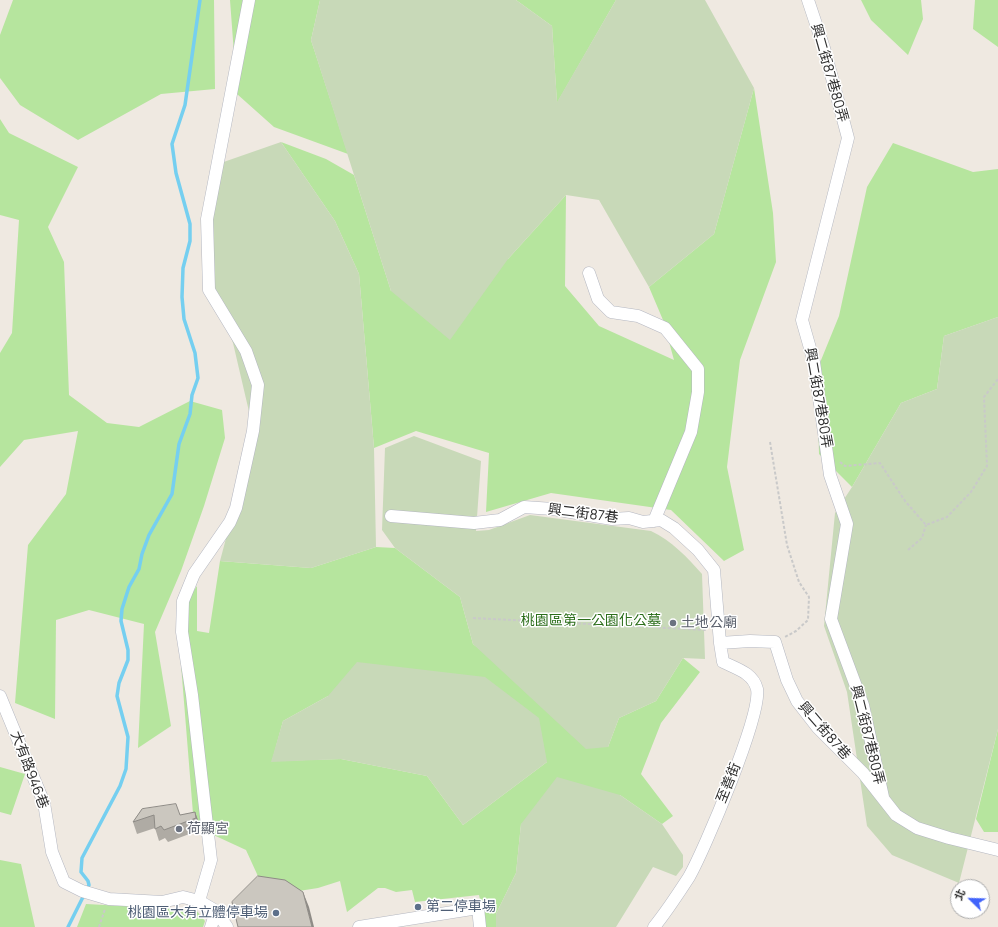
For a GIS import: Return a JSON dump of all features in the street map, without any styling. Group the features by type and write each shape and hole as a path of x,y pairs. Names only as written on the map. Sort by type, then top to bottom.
{"street":[{"path":"199,901 211,860 192,695 182,632 183,601 194,574 230,522 236,508 253,431 258,385 246,351 209,290 207,219 249,0"},
{"name":"興二街87巷80弄","path":"808,0 824,48 848,138 802,320 814,362 830,475 847,524 831,619 863,705 883,797"},
{"path":"589,273 598,299 611,312 638,316 665,328 698,369 698,392 691,432 654,521"},
{"name":"興二街87巷","path":"391,516 474,523 500,520 524,507 553,509 612,519 629,518 643,522 661,520 674,528 698,550 714,570 720,637"},
{"path":"720,637 775,642"},
{"name":"至善街","path":"654,927 665,913 692,869 745,743 758,700 756,688 751,676 723,662 720,637"},
{"name":"興二街87巷","path":"775,642 787,680 797,701 818,728 863,773 896,815 917,828 949,838 998,850"},
{"name":"大有路946巷","path":"0,696 44,803 52,852 64,882 86,892 109,899 162,902 183,897 199,901 216,911 228,927"},
{"path":"359,927 478,908 480,927"},
{"path":"211,927 216,911"}],"path":[{"path":"926,525 947,517 970,492 987,466 984,397 998,378"},
{"path":"770,442 787,545 799,582 809,598 808,620 796,631 775,642"},
{"path":"827,454 845,466 880,462 905,501 926,525"},
{"path":"908,550 922,538 926,525"},
{"path":"473,618 720,637"},
{"path":"99,927 109,899"}],"green space":[{"path":"13,0 214,0 215,89 161,94 78,140 20,105 0,78 0,35"},
{"path":"230,0 320,0 311,40 348,154 274,127 237,94"},
{"path":"320,0 516,0 552,26 557,102 616,0 705,0 754,88 714,234 649,287 599,200 566,195 508,259 450,340 391,291 311,40"},
{"path":"516,0 616,0 557,103 552,26"},
{"path":"861,0 921,0 923,19 908,55 871,20"},
{"path":"975,0 998,0 998,47 973,29"},
{"path":"754,88 773,213 776,262 740,360 727,467 744,550 724,561 671,510 551,493 486,512 489,453 416,431 374,448 359,274 335,221 281,142 326,159 354,175 391,291 508,259 566,195 565,286 599,326 674,360 663,320 649,287 714,234"},
{"path":"0,119 9,133 78,167 48,227 64,262 69,395 107,423 139,427 190,401 222,410 225,438 204,506 181,571 155,632 171,726 138,748 144,624 89,610 56,620 55,719 15,703 28,545 66,494 78,431 24,440 0,467 0,353 12,333 19,220 0,215"},
{"path":"281,142 335,221 359,274 374,448 376,547 311,568 220,561 254,433 233,343 205,268 215,165"},
{"path":"893,143 973,172 998,169 998,317 944,336 937,389 901,403 852,487 819,454 817,370 839,316 867,187"},
{"path":"998,317 998,729 960,879 950,879 892,855 867,826 847,692 824,626 835,513 852,487 901,403 937,389 944,336"},
{"name":"桃園區第一公園化公墓","path":"414,436 481,461 476,531 489,530 530,515 651,531 666,540 685,556 702,574 705,659 683,658 656,701 619,718 608,747 586,749 473,644 460,597 395,548 382,530 385,448"},
{"path":"376,547 395,548 460,597 473,644 608,747 619,718 656,701 683,658 700,672 661,723 641,774 673,816 662,824 620,795 521,824 516,873 496,914 496,927 486,927 479,895 415,902 412,890 396,892 385,888 378,888 347,912 340,881 318,888 273,895 262,885 246,850 194,826 177,615 197,586 197,631 209,633 220,561 311,568","holes":["328,696 547,762 463,825 427,776 341,759 272,761 283,721"]},
{"path":"357,662 485,677 539,718 547,762 463,825 427,776 341,759 271,762 283,721 328,696"},
{"path":"998,729 998,832 984,832 976,819"},
{"path":"0,767 25,774 11,815 0,812"},
{"path":"557,777 620,795 662,824 683,855 683,867 676,876 653,867 616,927 496,927 496,914 516,873 521,824"},
{"path":"0,860 21,864 35,927 0,927"},
{"path":"86,904 196,910 205,921 203,927 77,927"}],"building":[{"path":"176,804 180,815 195,812 196,818 164,830 161,826 155,829 154,815 133,822 142,809"},
{"name":"桃園區大有立體停車場","path":"258,876 285,880 303,892 312,927 238,927 232,902"}],"waterway":[{"path":"68,927 89,885 88,881 81,872 82,858 120,786 126,769 128,737 117,696 119,683 128,660 128,650 121,621 122,609 129,587 139,569 142,554 149,535 172,494 179,444 190,414 192,395 198,378 195,353 184,319 182,297 183,268 190,241 190,224 176,173 172,144 185,105 200,0"}],"place":[{"name":"土地公廟","path":"673,623"},
{"name":"荷顯宮","path":"179,829"},
{"name":"第二停車場","path":"418,907"},
{"name":"桃園區大有立體停車場","path":"276,913"}]}
